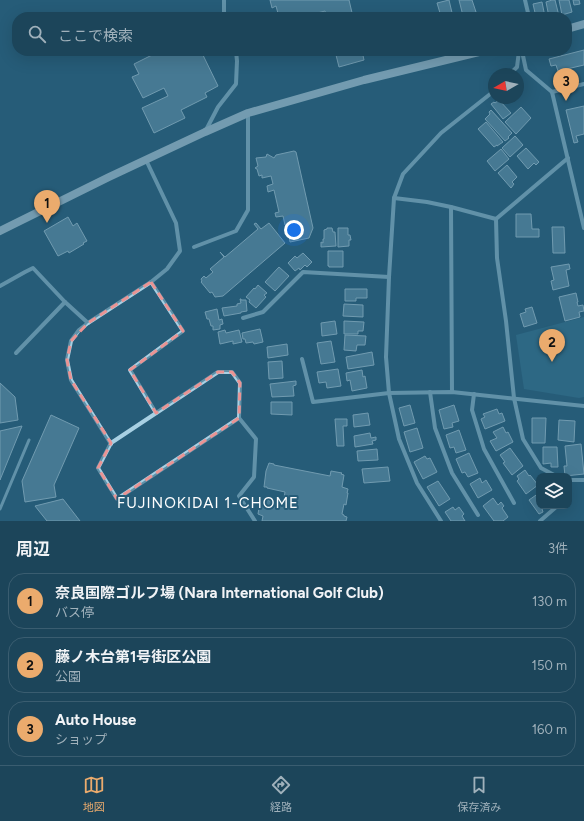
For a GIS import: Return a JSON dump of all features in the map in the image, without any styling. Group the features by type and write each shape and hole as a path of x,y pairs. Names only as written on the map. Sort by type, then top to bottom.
{"street":[{"path":"224,0 224,12"},
{"path":"525,0 528,12"},
{"path":"572,28 584,24"},
{"path":"205,132 218,107 236,84 236,56"},
{"path":"0,231 146,160 248,113 364,80 462,56"},
{"path":"516,68 518,56"},
{"path":"523,56 526,70 552,92 584,228"},
{"path":"552,92 584,84"},
{"path":"441,521 417,483 399,439 389,393 386,357 394,198 403,174 441,133 488,96"},
{"path":"194,247 236,231 248,210 248,113"},
{"path":"496,219 568,158"},
{"path":"111,444 71,380 67,360 71,341 79,330 151,282 167,269 180,251 176,223 146,160"},
{"path":"394,198 426,202 496,219"},
{"path":"450,207 452,392"},
{"path":"496,219 497,258 506,321 514,398 523,439 541,468 550,473"},
{"path":"0,286 33,268 65,302 88,323"},
{"path":"244,318 263,312 303,272 389,277"},
{"path":"151,282 183,331 130,370 156,413"},
{"path":"16,353 65,302"},
{"path":"302,359 314,402 389,393 452,392 584,406"},
{"path":"239,418 116,499 98,468 111,444 218,372 232,372 240,383 239,418 256,439 254,477 239,496 255,521"},
{"path":"430,392 435,428 452,472 478,515"},
{"path":"474,394 472,410 484,449 514,503"},
{"path":"572,480 584,480"},
{"path":"540,521 554,509"}],"lane":[{"path":"0,509 29,440"}],"highlighted area":[{"path":"151,282 183,331 130,370 156,413 218,372 232,372 240,383 239,418 117,499 98,468 111,443 71,380 67,360 71,341 88,323"}],"shaded area":[{"path":"584,317 584,397 579,398 524,389 516,335"}],"building":[{"path":"270,0 349,0 352,12 278,12 276,6 272,8"},
{"path":"449,0 452,12 440,12 437,3"},
{"path":"459,0 472,0 476,12 462,12"},
{"path":"555,0 558,12 548,12 546,2"},
{"path":"559,0 569,0 572,12 561,12"},
{"path":"573,0 579,0 580,4 574,5"},
{"path":"542,2 544,12 535,12 533,4"},
{"path":"584,50 584,65 558,71 556,65 551,66 549,59 561,56 572,56 572,53"},
{"path":"150,56 203,56 218,86 205,93 207,97 181,110 185,118 154,133 142,108 168,96 164,88 143,98 132,77 139,74 134,64"},
{"path":"336,56 363,56 364,60 339,67"},
{"path":"491,104 503,104 511,113 503,119"},
{"path":"584,106 584,134 576,136 578,142 574,143 566,110"},
{"path":"521,107 531,118 516,134 505,122"},
{"path":"491,110 512,133 505,141 485,119 490,114 489,112"},
{"path":"486,122 503,142 497,146 494,147 478,129"},
{"path":"515,136 523,145 510,157 502,148"},
{"path":"526,148 539,162 536,165 534,163 528,169 517,156"},
{"path":"501,149 509,159 495,171 487,161"},
{"path":"294,151 296,152 313,228 309,238 290,242 289,236 292,236 289,224 285,225 283,216 276,217 275,213 279,212 274,190 268,192 267,186 273,184 271,176 262,178 262,175 259,176 257,169 255,168 258,166 256,158 266,157 267,154 274,158 276,155"},
{"path":"507,165 517,177 512,182 514,184 511,188 498,173"},
{"path":"516,214 531,214 532,229 539,229 539,237 516,237"},
{"path":"68,217 73,226 77,223 87,241 69,253 68,251 58,256 44,231"},
{"path":"256,223 261,229 269,223 285,243 223,296 215,297 212,292 210,293 201,282 201,279 204,276 206,278 213,272 210,269 224,257 220,252 225,257 258,229 254,224"},
{"path":"552,227 564,227 565,253 553,253"},
{"path":"327,228 332,228 333,232 335,232 336,246 321,247 321,242 323,243 324,239 324,230"},
{"path":"338,228 348,228 348,235 350,235 351,240 349,240 349,246 338,247"},
{"path":"328,251 343,251 343,267 328,266"},
{"path":"303,253 312,262 307,267 305,265 300,270 299,268 295,271 288,263 295,256 297,258"},
{"path":"569,264 570,269 566,270 569,286 553,290 551,281 554,280 551,267"},
{"path":"279,267 289,276 275,291 265,282"},
{"path":"258,285 267,293 264,295 266,297 256,308 246,297"},
{"path":"345,289 367,289 367,298 356,298 356,301 345,301"},
{"path":"576,293 578,306 583,305 584,311 579,312 580,317 565,321 559,297"},
{"path":"240,299 246,300 247,311 224,316 222,308 237,306 237,304 241,303"},
{"path":"344,304 363,305 363,317 343,316"},
{"path":"532,307 537,323 524,327 520,314 526,312 525,309"},
{"path":"217,309 219,320 222,319 223,324 220,325 220,329 213,330 213,326 211,326 209,319 207,319 205,312"},
{"path":"335,321 337,334 322,336 321,323"},
{"path":"344,321 364,322 363,331 358,331 358,334 344,334"},
{"path":"260,329 263,342 254,344 253,342 246,343 245,339 243,339 242,333"},
{"path":"225,330 226,333 239,330 242,342 233,344 233,341 220,344 218,332"},
{"path":"345,335 366,336 365,345 357,345 356,351 344,350"},
{"path":"331,341 335,362 321,364 317,343"},
{"path":"287,344 288,355 268,358 267,347"},
{"path":"372,352 374,365 348,369 346,357"},
{"path":"282,361 283,378 269,379 268,362"},
{"path":"338,369 341,386 327,388 326,382 319,383 317,372"},
{"path":"362,370 363,377 365,376 367,388 352,391 350,380 347,381 346,373"},
{"path":"296,381 296,385 293,386 294,396 272,397 270,384"},
{"path":"0,383 15,397 18,420 0,423"},
{"path":"271,402 292,402 292,415 271,414"},
{"path":"410,405 415,423 404,426 399,408"},
{"path":"454,405 459,421 452,423 453,427 444,429 439,410"},
{"path":"497,409 499,414 502,413 505,421 485,429 481,419 485,417 483,414"},
{"path":"368,413 370,425 354,427 353,415"},
{"path":"51,415 79,428 54,485 56,497 25,502 22,481"},
{"path":"532,418 546,418 545,443 532,443"},
{"path":"335,419 347,419 347,426 343,426 344,446 337,446"},
{"path":"559,420 575,421 574,442 558,440"},
{"path":"22,426 0,480 0,431"},
{"path":"503,427 506,433 508,432 513,442 496,451 490,441 497,438 493,432"},
{"path":"417,428 423,448 410,452 404,432"},
{"path":"459,430 466,450 456,453 454,447 450,448 446,435"},
{"path":"370,433 371,438 376,437 376,440 372,441 373,444 355,447 354,436"},
{"path":"581,444 584,474 572,475 572,473 565,473 564,466 567,466 565,446"},
{"path":"543,447 557,447 558,467 551,467 551,463 543,464"},
{"path":"510,448 523,466 512,475 503,463 505,462 500,455"},
{"path":"377,449 378,460 358,461 357,451"},
{"path":"469,453 478,473 468,477 465,472 462,473 456,459"},
{"path":"425,456 427,459 430,458 437,472 423,479 414,462"},
{"path":"269,463 330,476 331,471 342,473 341,474 344,475 342,487 348,489 346,505 344,504 342,514 347,517 346,521 262,521 263,516 258,514 260,502 262,502 262,500 266,500 283,504 285,492 264,487 266,471"},
{"path":"388,467 390,481 364,483 362,469"},
{"path":"525,470 536,482 536,486 526,494 517,481 519,479 517,476"},
{"path":"480,478 482,483 486,480 492,490 478,498 470,484"},
{"path":"438,481 450,499 439,506 427,487"},
{"path":"536,495 536,509 542,509 543,512 539,514 529,500"},
{"path":"493,498 498,505 501,502 504,506 502,508 508,517 503,521 494,521 483,506"},
{"path":"63,499 80,521 47,521 35,506"},
{"path":"453,507 455,510 459,507 464,514 462,516 465,521 451,521 445,512"}],"place":[{"name":"Auto House","path":"566,101"},
{"name":"奈良国際ゴルフ場 (Nara International Golf Club)","path":"47,223"},
{"name":"藤ノ木台第1号街区公園","path":"552,362"}],"district":[{"name":"FUJINOKIDAI 1-CHOME","path":"208,503"}]}
